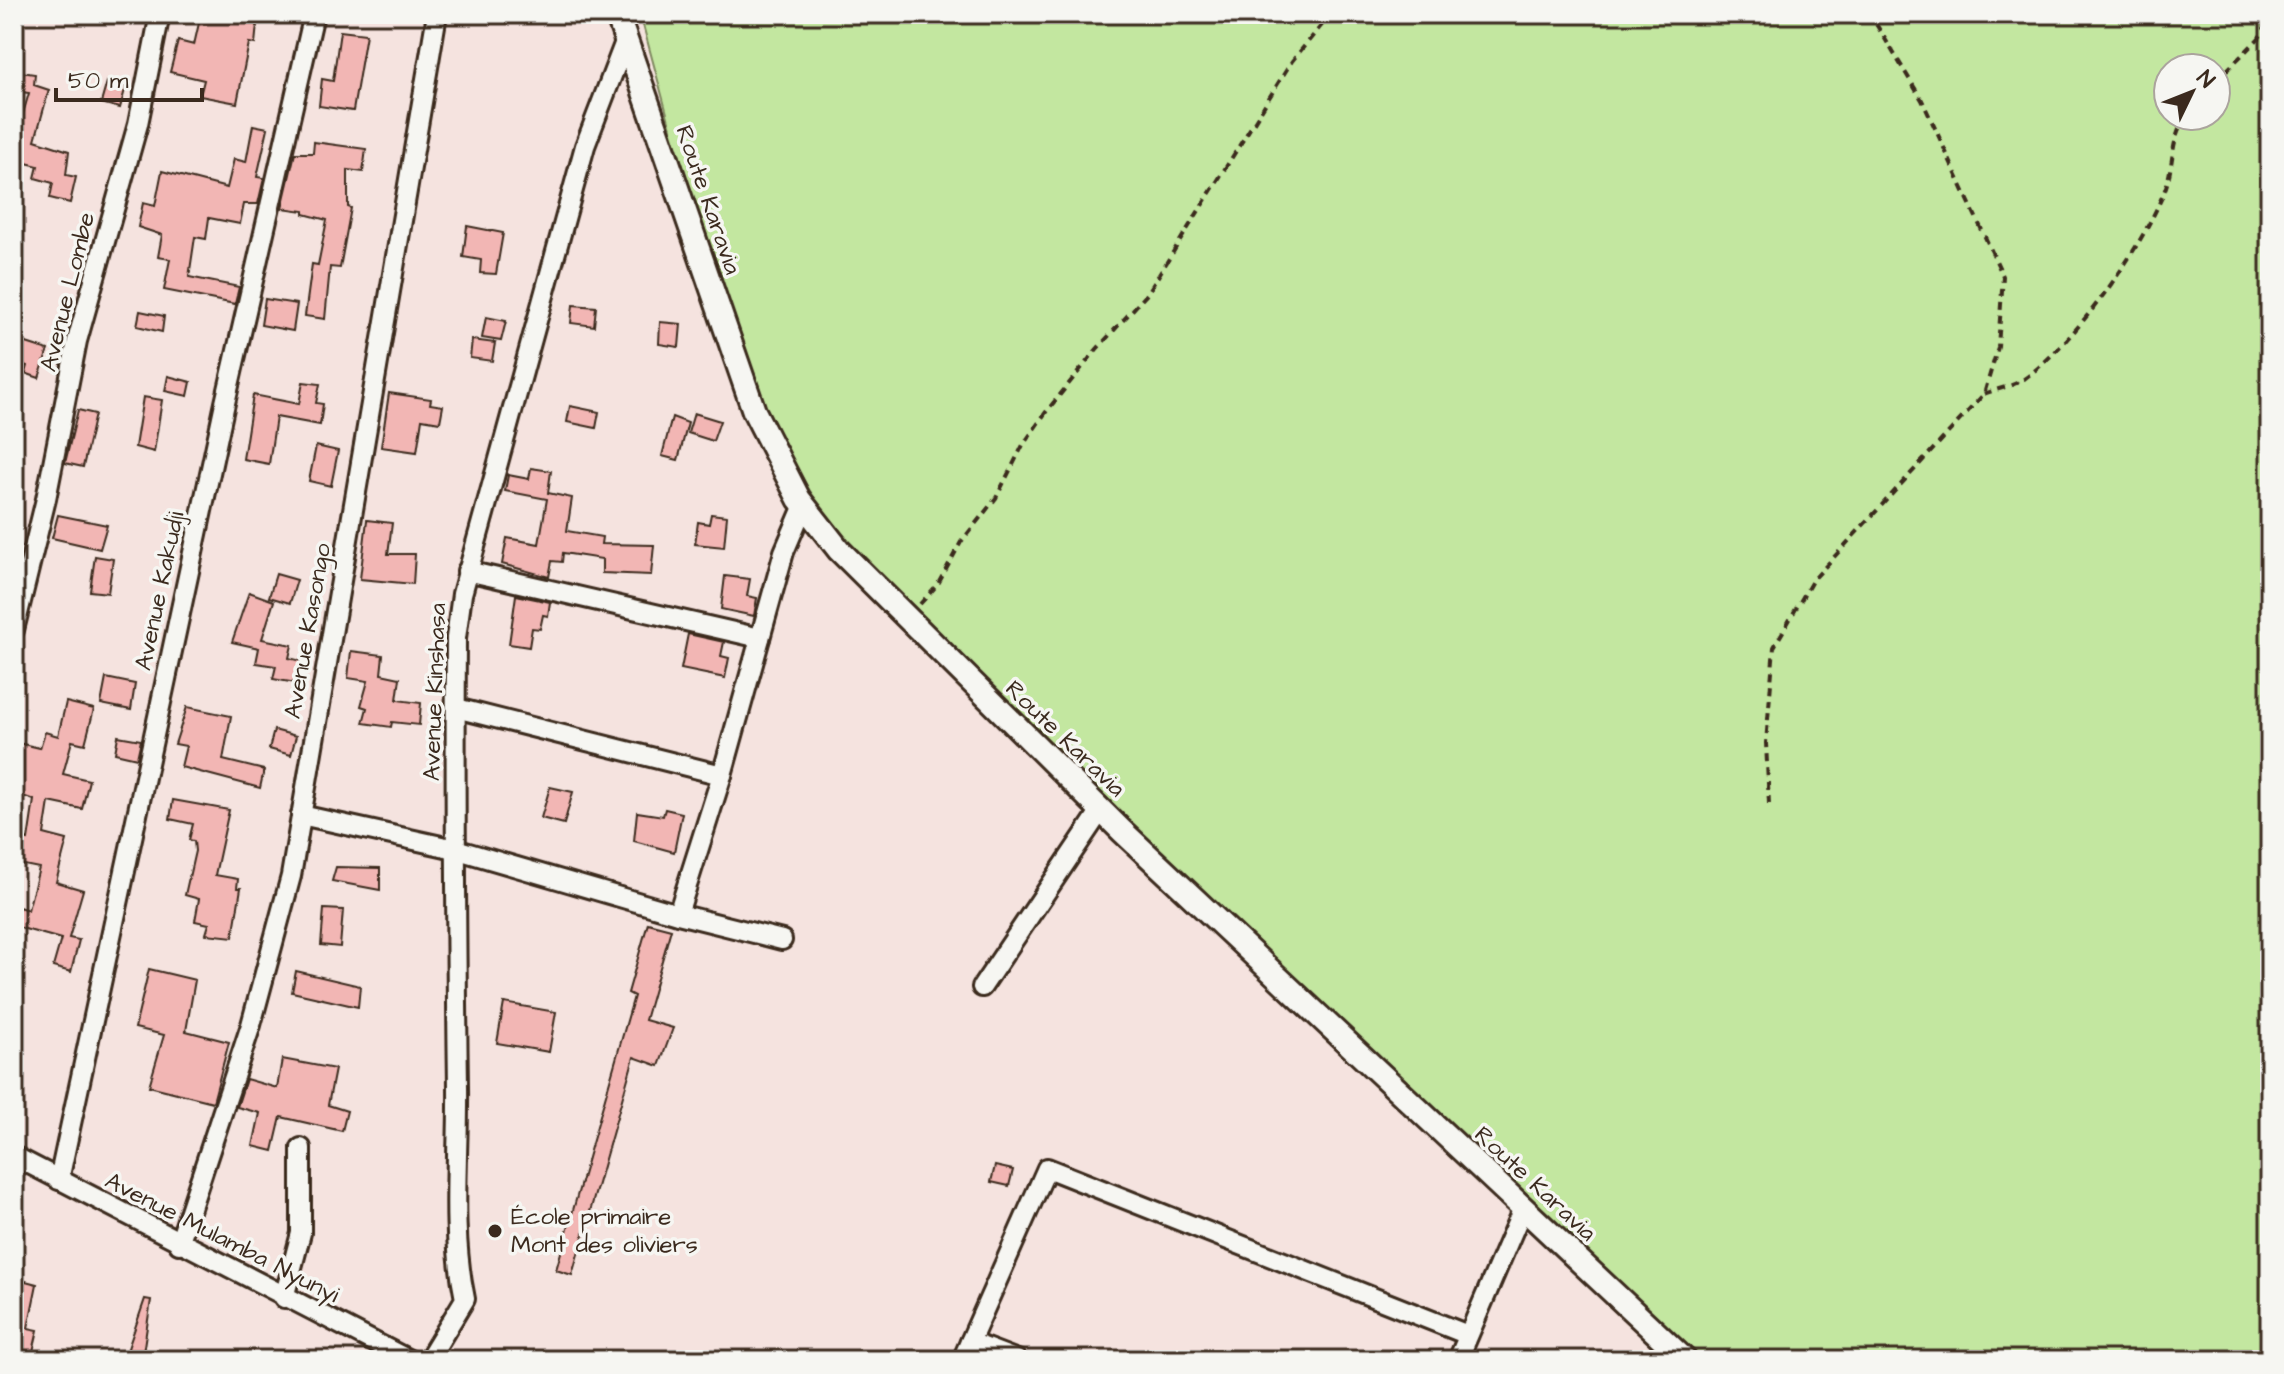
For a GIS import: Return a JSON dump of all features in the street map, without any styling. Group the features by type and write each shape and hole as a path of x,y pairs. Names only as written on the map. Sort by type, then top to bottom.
{"street":[{"name":"Avenue Lombe","path":"14,630 46,499 77,341 138,124 160,14"},
{"name":"Avenue Kakudji","path":"59,1180 225,403 314,14"},
{"name":"Avenue Kasongo","path":"179,1244 251,1025 291,876 437,14"},
{"name":"Route Karavia","path":"617,14 754,411 804,505 839,550 906,620 1101,810 1685,1360"},
{"name":"Avenue Kinshasa","path":"428,1360 465,1299 456,1258 455,1230 459,1132 456,638 467,571 585,146 626,39"},
{"path":"678,914 722,775 784,552 804,505"},
{"path":"467,571 760,638"},
{"path":"456,708 722,775"},
{"path":"982,987 1101,810"},
{"path":"301,815 455,849 678,914 782,940"},
{"path":"284,1298 301,1233 301,1148"},
{"name":"Avenue Mulamba Nyunyi","path":"14,1156 179,1244 409,1360"},
{"path":"962,1360 1047,1168 1468,1335"},
{"path":"1458,1360 1523,1208"},
{"path":"970,1342 1017,1360"}],"path":[{"path":"906,620 938,584 1046,412 1147,294 1292,61 1331,14"},
{"path":"1769,804 1766,743 1774,647 1812,581 1984,394 1998,347 2003,276 1922,100 1870,14"},
{"path":"2232,65 2259,38 2270,19"},
{"path":"1984,394 2023,380 2073,332 2142,240 2166,188 2176,132"}],"green space":[{"path":"640,14 2270,14 2270,1360 1694,1360 929,632 829,523 772,427 721,289 672,132"}],"building":[{"path":"201,14 258,14 255,44 249,43 237,103 200,96 204,80 170,72 178,41 194,45"},
{"path":"340,31 366,34 353,111 319,106 322,79 333,81"},
{"path":"14,71 35,74 34,85 49,90 35,140 69,151 66,175 76,177 70,203 50,198 53,183 35,178 38,166 18,161 20,149 14,148 14,129 18,130 29,93 14,91"},
{"path":"107,82 126,86 120,108 101,103"},
{"path":"253,125 268,128 257,177 264,178 258,204 244,204 240,224 209,218 206,239 195,237 189,277 239,287 235,304 164,290 170,259 158,257 162,235 138,227 143,203 155,206 162,171 227,188 234,159 246,162"},
{"path":"314,142 366,149 363,172 348,170 348,207 351,208 340,268 330,267 325,319 305,316 312,264 318,265 327,220 304,214 304,211 282,208 295,153 313,153"},
{"path":"467,226 503,233 496,274 480,273 481,260 463,257"},
{"path":"265,299 297,304 293,331 261,325"},
{"path":"573,305 596,307 594,326 571,323"},
{"path":"140,311 164,316 162,332 137,326"},
{"path":"486,317 506,321 501,341 482,338"},
{"path":"660,322 681,324 679,347 659,344"},
{"path":"472,340 495,343 492,361 470,358"},
{"path":"20,341 48,350 39,378 25,373 27,366 14,362"},
{"path":"168,376 191,382 188,396 165,391"},
{"path":"303,382 320,384 316,403 323,404 320,425 276,417 269,464 243,459 253,395 299,404"},
{"path":"389,393 431,399 430,404 443,406 440,422 422,419 417,452 381,447"},
{"path":"143,397 162,400 154,452 135,447"},
{"path":"570,406 599,412 596,428 567,422"},
{"path":"78,410 95,414 83,467 65,463"},
{"path":"694,413 720,421 713,441 688,433"},
{"path":"672,417 688,423 678,460 662,456"},
{"path":"316,446 338,451 331,486 309,481"},
{"path":"531,468 551,471 548,493 572,498 567,531 602,537 601,544 654,545 651,575 602,573 602,559 563,553 562,562 552,561 549,577 502,564 507,538 539,544 547,499 505,491 508,475 529,479"},
{"path":"711,514 727,516 724,547 695,544 698,522 709,524"},
{"path":"58,515 107,525 100,549 52,538"},
{"path":"367,520 392,523 388,554 415,554 413,584 360,579"},
{"path":"95,556 113,559 108,593 90,591"},
{"path":"276,574 297,580 290,603 269,597"},
{"path":"725,576 750,579 747,596 757,598 754,616 721,609"},
{"path":"249,592 274,601 262,639 292,645 289,658 301,661 296,683 273,679 276,666 256,663 259,648 232,642"},
{"path":"516,595 550,602 548,616 543,615 540,629 532,628 529,647 509,644"},
{"path":"688,634 724,642 721,656 729,658 725,678 681,669"},
{"path":"351,651 383,655 381,674 400,678 397,700 421,703 419,725 392,722 391,727 363,723 367,708 361,706 368,681 348,678"},
{"path":"106,678 135,684 131,710 101,704"},
{"path":"66,702 94,709 85,744 72,741 63,774 89,780 82,809 49,802 44,834 67,840 56,882 83,890 69,938 79,940 71,972 53,967 61,939 14,926 19,907 28,910 39,868 14,863 14,837 28,840 34,800 14,793 14,742 40,748 45,732 58,736"},
{"path":"187,707 231,716 223,760 264,770 260,788 181,767 186,746 175,744"},
{"path":"274,730 296,736 291,755 269,749"},
{"path":"118,736 141,740 137,758 115,753"},
{"path":"550,787 573,792 564,824 541,818"},
{"path":"173,800 229,810 215,875 238,879 237,888 241,888 233,937 206,934 209,924 195,921 199,899 185,895 195,851 194,841 189,840 193,824 170,819"},
{"path":"665,809 682,813 674,852 634,841 637,812 663,816"},
{"path":"336,867 380,868 380,890 332,881"},
{"path":"324,909 343,910 340,947 321,945"},
{"path":"648,923 671,929 645,1020 673,1028 659,1066 634,1057 572,1275 556,1270 634,996 628,993"},
{"path":"149,969 195,980 186,1031 229,1042 213,1102 149,1086 164,1035 135,1028"},
{"path":"296,971 360,986 358,1007 292,992"},
{"path":"504,1003 556,1012 549,1052 497,1043"},
{"path":"282,1059 335,1069 328,1105 347,1111 342,1131 281,1117 273,1151 253,1146 260,1113 237,1107 246,1079 277,1088"},
{"path":"995,1166 1013,1170 1009,1186 991,1182"},
{"path":"14,1278 37,1284 28,1328 38,1330 31,1360 14,1360"},
{"path":"145,1299 151,1300 142,1360 124,1360"}],"place":[{"name":"École primaire Mont des oliviers","path":"495,1231"}]}
